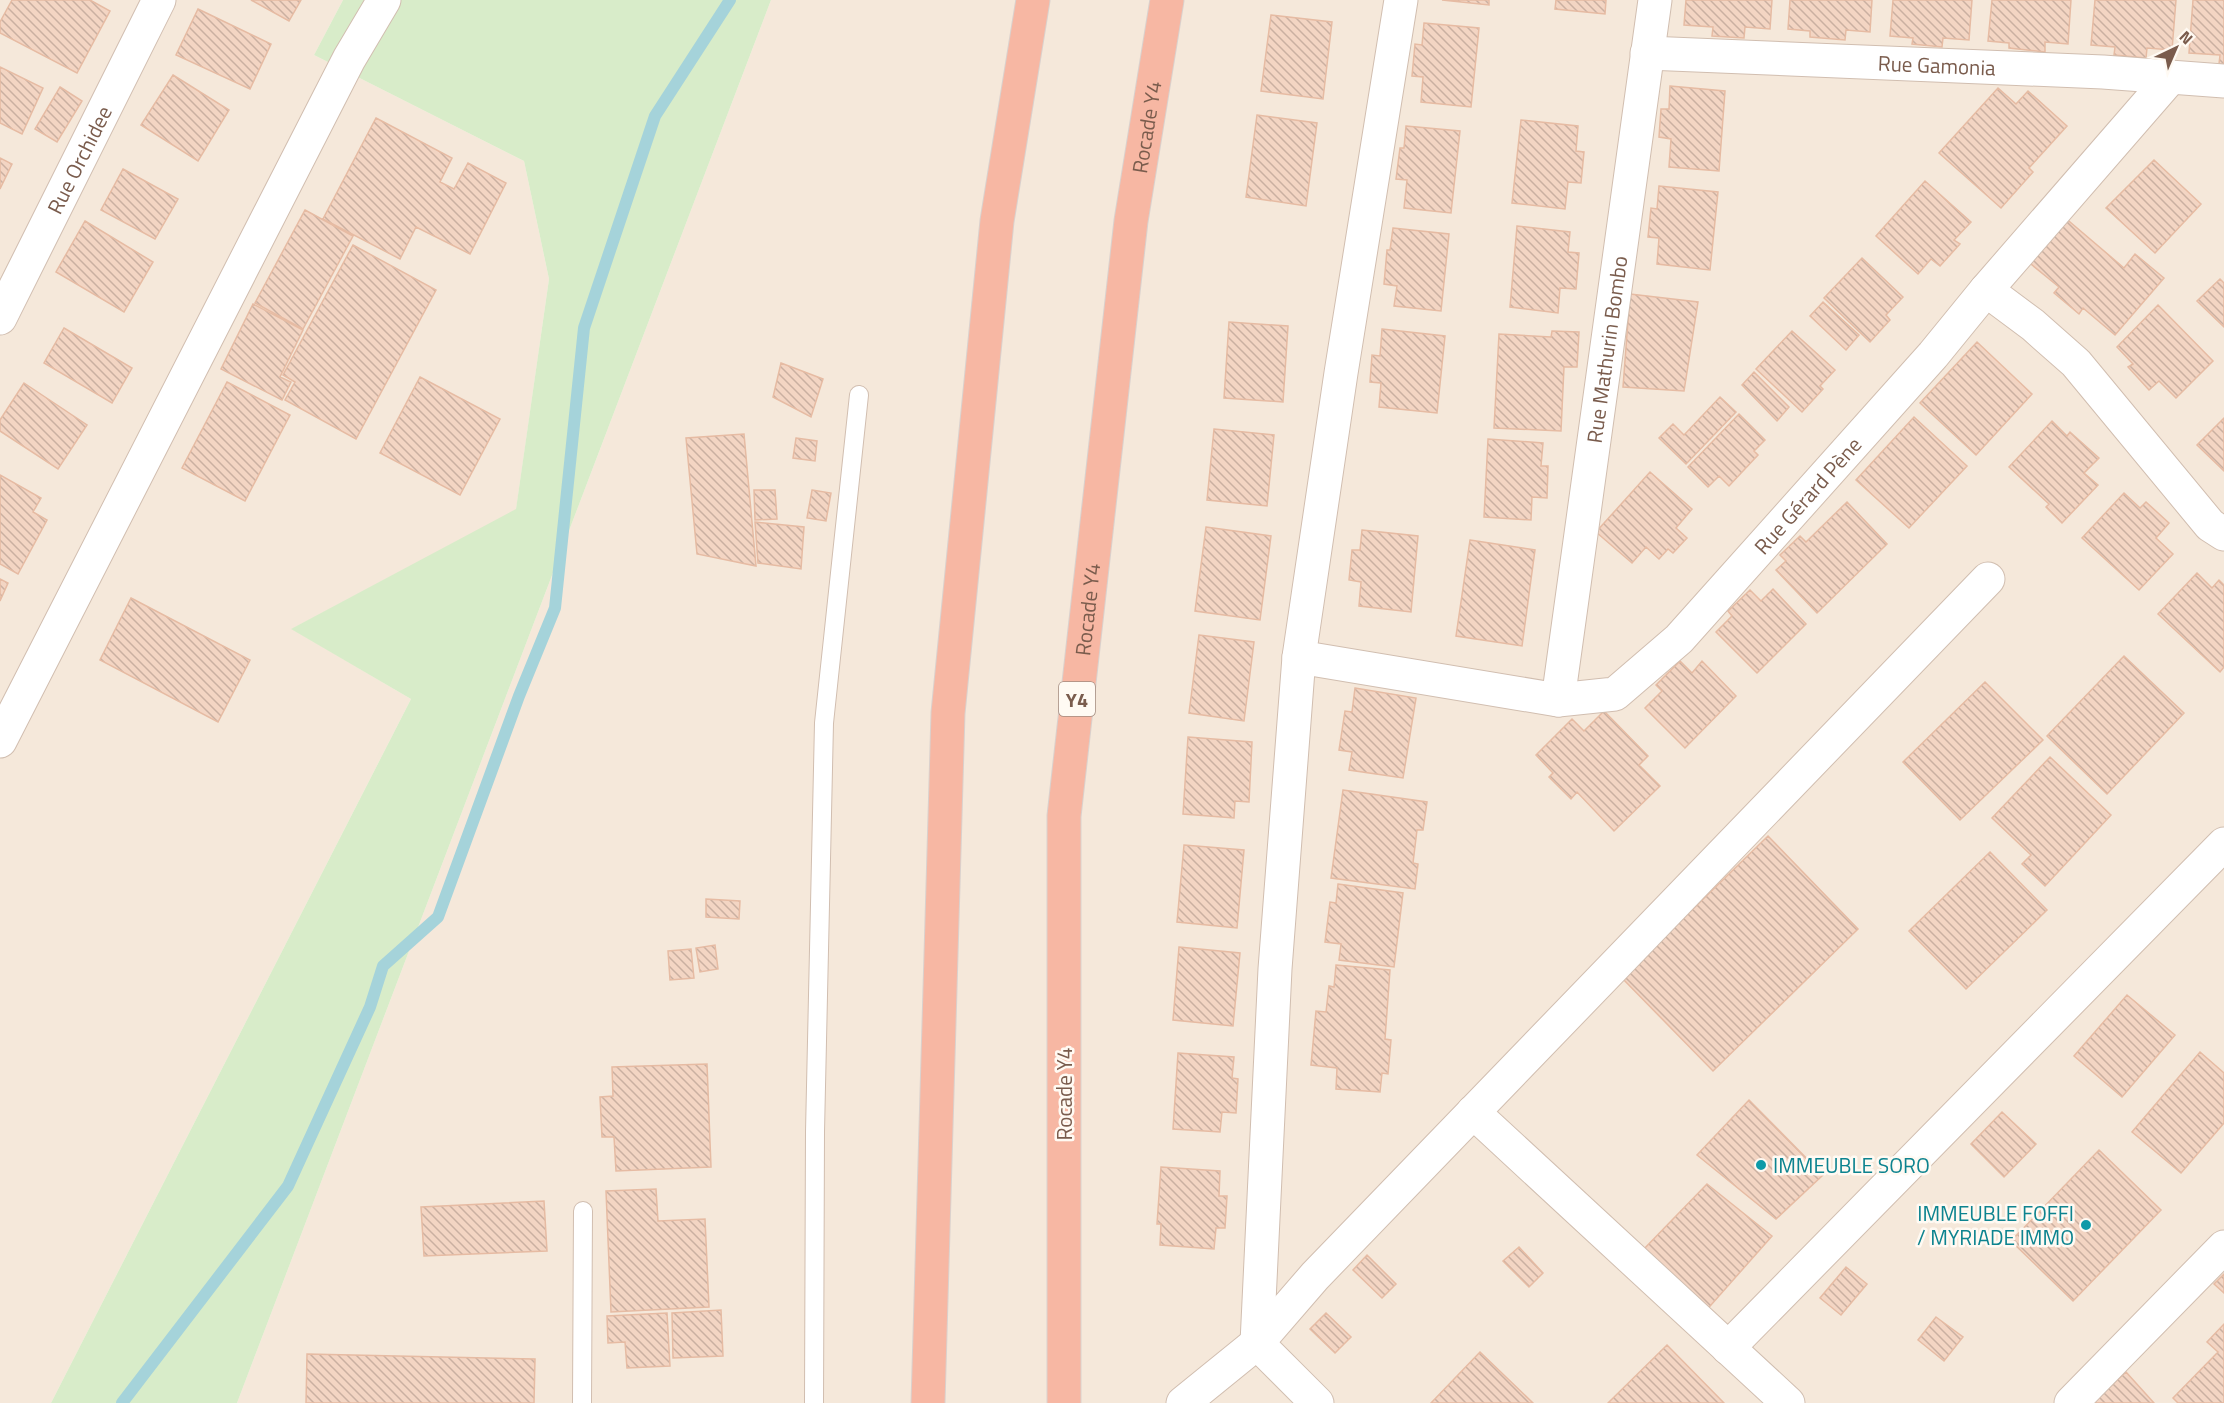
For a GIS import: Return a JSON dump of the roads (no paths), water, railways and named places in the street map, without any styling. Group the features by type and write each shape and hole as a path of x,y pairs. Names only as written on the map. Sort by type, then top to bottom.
{"highway":[{"path":"928,1403 948,712 997,221 1033,0"},
{"name":"Rocade Y4","path":"1064,1403 1064,816 1131,221 1167,0"}],"street":[{"name":"Rue Orchidee","path":"0,318 159,0"},
{"path":"0,741 349,59 384,0"},
{"path":"1317,1403 1257,1343 1275,969 1299,657 1341,373 1401,0"},
{"name":"Rue Mathurin Bombo","path":"1558,700 1654,0"},
{"name":"Rue Gamonia","path":"1647,53 2103,72 2224,81"},
{"name":"Rue Gérard Pène","path":"1299,657 1558,700 1615,694 1679,639 1932,355 2171,77"},
{"path":"1986,290 2076,363 2217,530"},
{"path":"1184,1403 1257,1343 1315,1276 1988,579"},
{"path":"1728,1347 2224,844"},
{"path":"1473,1113 1788,1403"},
{"path":"2071,1403 2224,1247"}],"lane":[{"path":"814,1403 814,1132 824,723 859,395"},
{"path":"582,1403 583,1211"}],"waterway":[{"path":"122,1403 288,1186 370,1007 383,966 438,917 519,696 555,608 584,328 655,116 730,0"}],"place":[{"name":"IMMEUBLE SORO","path":"1761,1165"},
{"name":"IMMEUBLE FOFFI / MYRIADE IMMO","path":"2086,1225"}]}
